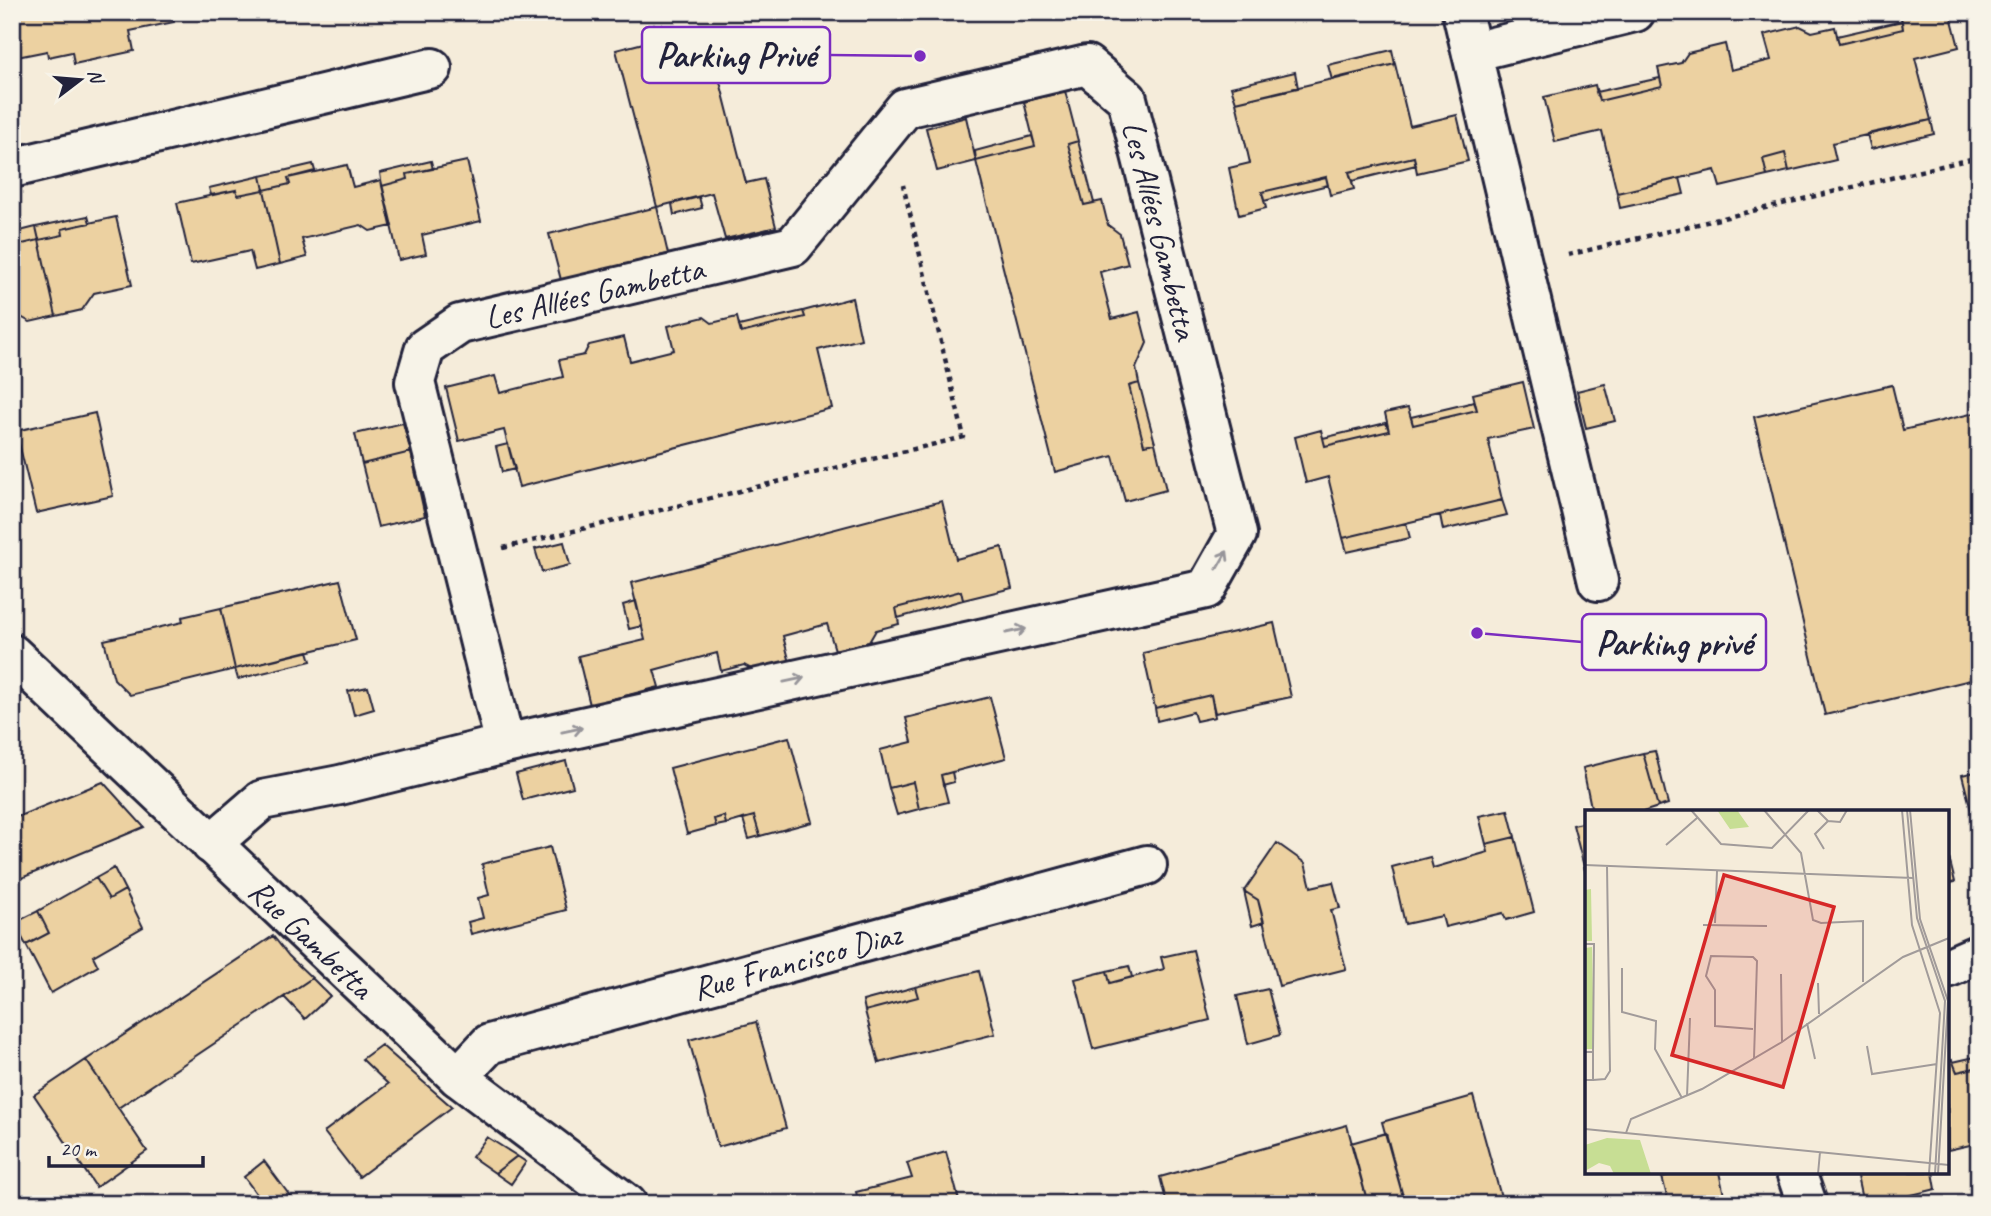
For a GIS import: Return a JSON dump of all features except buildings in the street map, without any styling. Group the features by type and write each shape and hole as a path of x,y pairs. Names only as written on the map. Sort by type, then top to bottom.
{"street":[{"path":"1462,12 1598,581"},
{"path":"1472,52 1635,12"},
{"name":"Les Allées Gambetta","path":"211,844 262,800 340,785 505,744 1206,589 1237,534 1128,99 1087,65 905,108 793,246 460,324 425,348 415,382 505,744"},
{"path":"12,168 432,68"},
{"name":"Rue Gambetta","path":"12,654 458,1077 627,1204"},
{"name":"Rue Francisco Diaz","path":"458,1077 489,1044 1147,865"},
{"path":"1949,967 1979,954"},
{"path":"1797,1174 1807,1204"}],"path":[{"path":"1522,265 1979,157"},
{"path":"527,542 964,437 902,180"}],"place":[{"name":"Parking Privé","path":"920,56"},
{"name":"Parking privé","path":"1477,633"}]}
